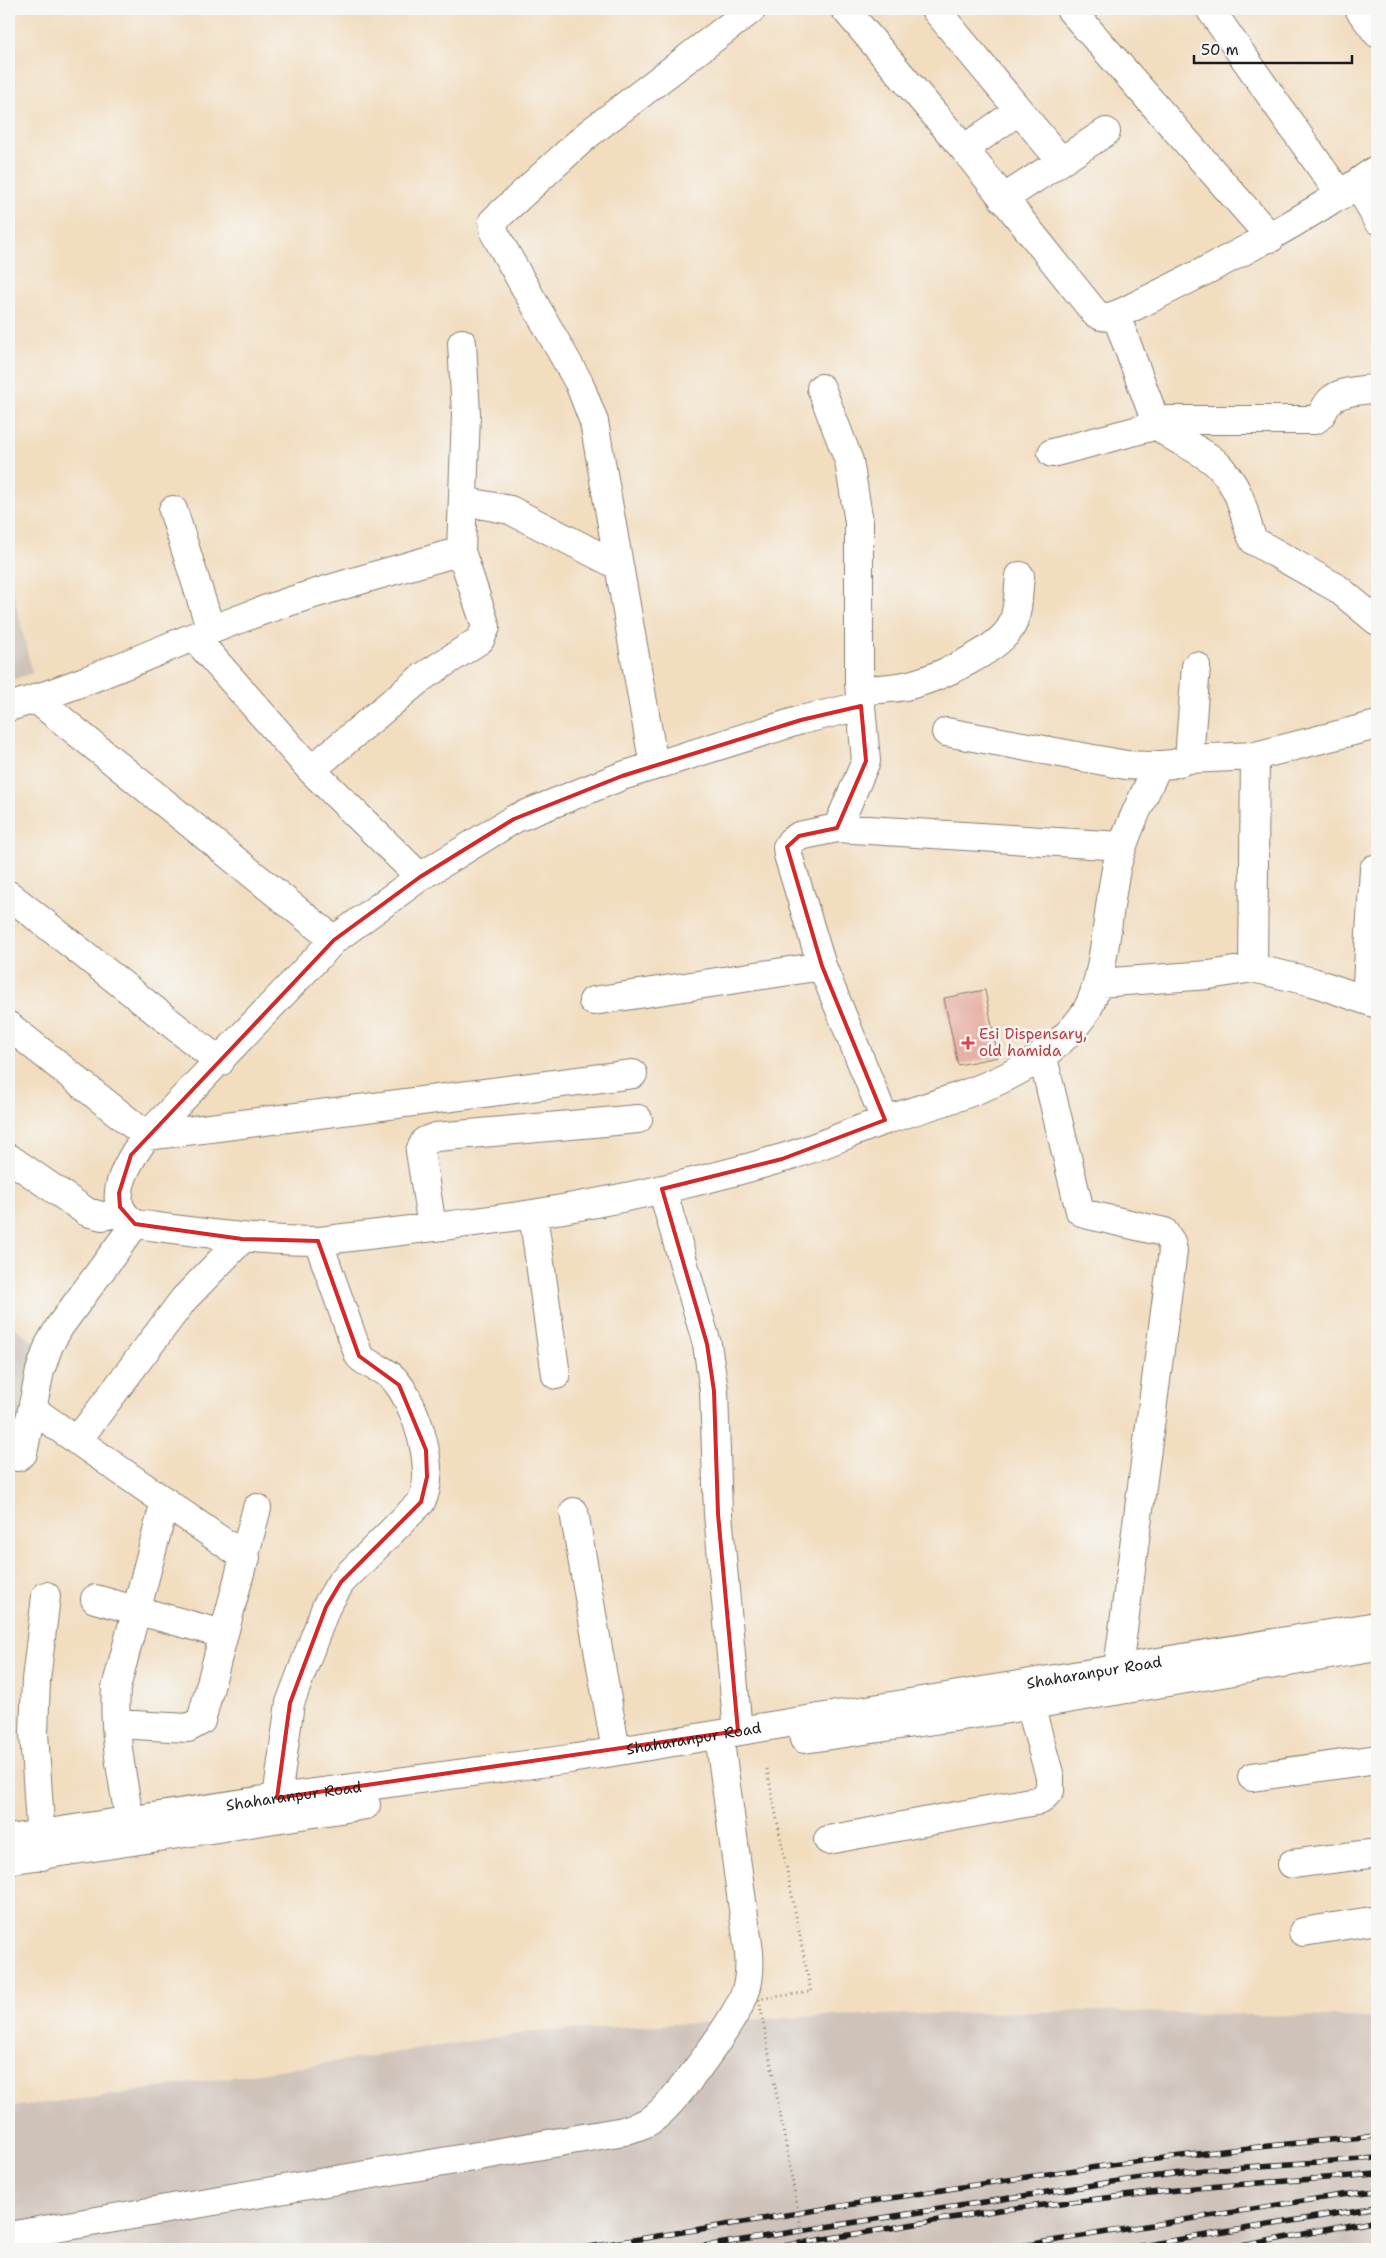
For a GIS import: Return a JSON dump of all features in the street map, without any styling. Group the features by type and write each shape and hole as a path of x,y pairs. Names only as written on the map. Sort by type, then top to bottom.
{"street":[{"path":"654,766 594,422 579,383 495,234 493,221 587,135 752,9"},
{"path":"846,9 964,149 1095,313 1108,318 1270,238 1359,183"},
{"path":"935,9 1061,161"},
{"path":"1070,9 1270,238"},
{"path":"1210,9 1359,183 1377,220"},
{"path":"1359,9 1377,34"},
{"path":"964,149 1018,111"},
{"path":"1003,198 1106,132"},
{"path":"1116,315 1157,423 1170,435 1203,453 1220,467 1231,481 1242,504 1254,541 1337,588 1377,621"},
{"path":"311,770 421,678 483,637 486,628 461,551 466,414 462,343"},
{"path":"821,388 849,461 859,522 860,698 866,761 837,828"},
{"path":"1052,453 1157,423 1315,420 1322,416 1329,402 1336,396 1377,388"},
{"path":"463,501 510,510 619,566"},
{"path":"173,510 202,633 311,770 420,877"},
{"path":"9,707 36,699 155,654 202,633 278,605 461,551"},
{"path":"129,1218 120,1207 119,1193 131,1155 147,1136 220,1062 334,940 420,877 514,819 622,776 801,720 860,698 912,684 950,669 992,646 1012,627 1016,612 1020,576"},
{"path":"1190,759 1196,666"},
{"path":"36,699 334,940"},
{"path":"946,732 1126,764 1158,765 1190,759 1255,756 1377,725"},
{"path":"1253,968 1255,756"},
{"path":"9,1158 88,1212 102,1216 129,1218 242,1238 318,1241 532,1214 662,1189 782,1159 885,1120 944,1102 1015,1073 1067,1034 1085,1014 1098,983 1110,895 1122,846 1158,765"},
{"path":"885,1120 822,966 787,847 791,841 799,836 837,828 1122,846"},
{"path":"1098,983 1209,975 1253,968 1312,982 1371,1001 1374,869"},
{"path":"9,895 220,1062"},
{"path":"593,1001 822,966"},
{"path":"9,1026 147,1136 633,1074"},
{"path":"1042,1054 1080,1211 1085,1214 1164,1232 1171,1242 1173,1251 1117,1680"},
{"path":"432,1227 420,1151 425,1141 436,1138 638,1119"},
{"path":"9,2236 624,2131 654,2118 682,2088 738,2007 750,1973 726,1739 714,1391 707,1344 662,1189"},
{"path":"532,1214 556,1375"},
{"path":"9,1455 18,1457 23,1453 40,1371 49,1345 129,1218"},
{"path":"77,1440 184,1299 242,1238"},
{"path":"277,1798 290,1703 326,1607 341,1582 421,1502 425,1495 427,1477 426,1450 406,1399 393,1377 368,1364 359,1356 318,1241"},
{"path":"32,1409 246,1558"},
{"path":"130,1822 116,1724 116,1688 165,1501"},
{"path":"116,1724 188,1728 199,1724 246,1558 257,1508"},
{"path":"574,1512 616,1751"},
{"path":"41,1845 34,1733 36,1680 46,1596"},
{"path":"95,1599 223,1634"},
{"name":"Shaharanpur Road","path":"9,1860 41,1845 130,1822 277,1798 616,1751 1030,1705 1117,1680 1377,1626"},
{"name":"Shaharanpur Road","path":"9,1839 41,1845 1117,1680 1377,1647"},
{"path":"828,1840 1041,1800 1050,1790 1050,1777 1030,1705"},
{"path":"1252,1777 1377,1759"},
{"path":"1292,1864 1377,1853"},
{"path":"1303,1932 1377,1920"}],"path":[{"path":"767,1769 811,1992 759,1999 806,2249"}],"highlighted area":[{"path":"861,706 866,761 837,828 799,836 787,847 822,966 885,1120 782,1159 662,1189 707,1344 714,1391 718,1514 738,1731 277,1798 290,1703 326,1607 341,1582 421,1502 427,1477 426,1450 399,1385 359,1356 318,1241 242,1239 135,1224 120,1207 119,1193 131,1155 334,940 420,877 514,819 622,776 801,720"}],"shaded area":[{"path":"9,573 32,673 9,681"},
{"path":"9,1323 34,1342 13,1448 9,1447"},
{"path":"1090,2011 1377,2018 1377,2249 9,2249 9,2107 91,2098 532,2032 819,2016"}],"building":[{"path":"985,990 998,1057 958,1065 944,998"}],"railway":[{"path":"577,2249 876,2200 1076,2170 1277,2145 1377,2136"},
{"path":"685,2249 1112,2182 1204,2170 1377,2158"},
{"path":"765,2249 999,2210 1195,2188 1377,2174"},
{"path":"1000,2249 1341,2195 1377,2191"},
{"path":"1122,2249 1377,2207"},
{"path":"1226,2249 1377,2220"}],"place":[{"name":"Esi Dispensary, old hamida","path":"968,1043"}]}
